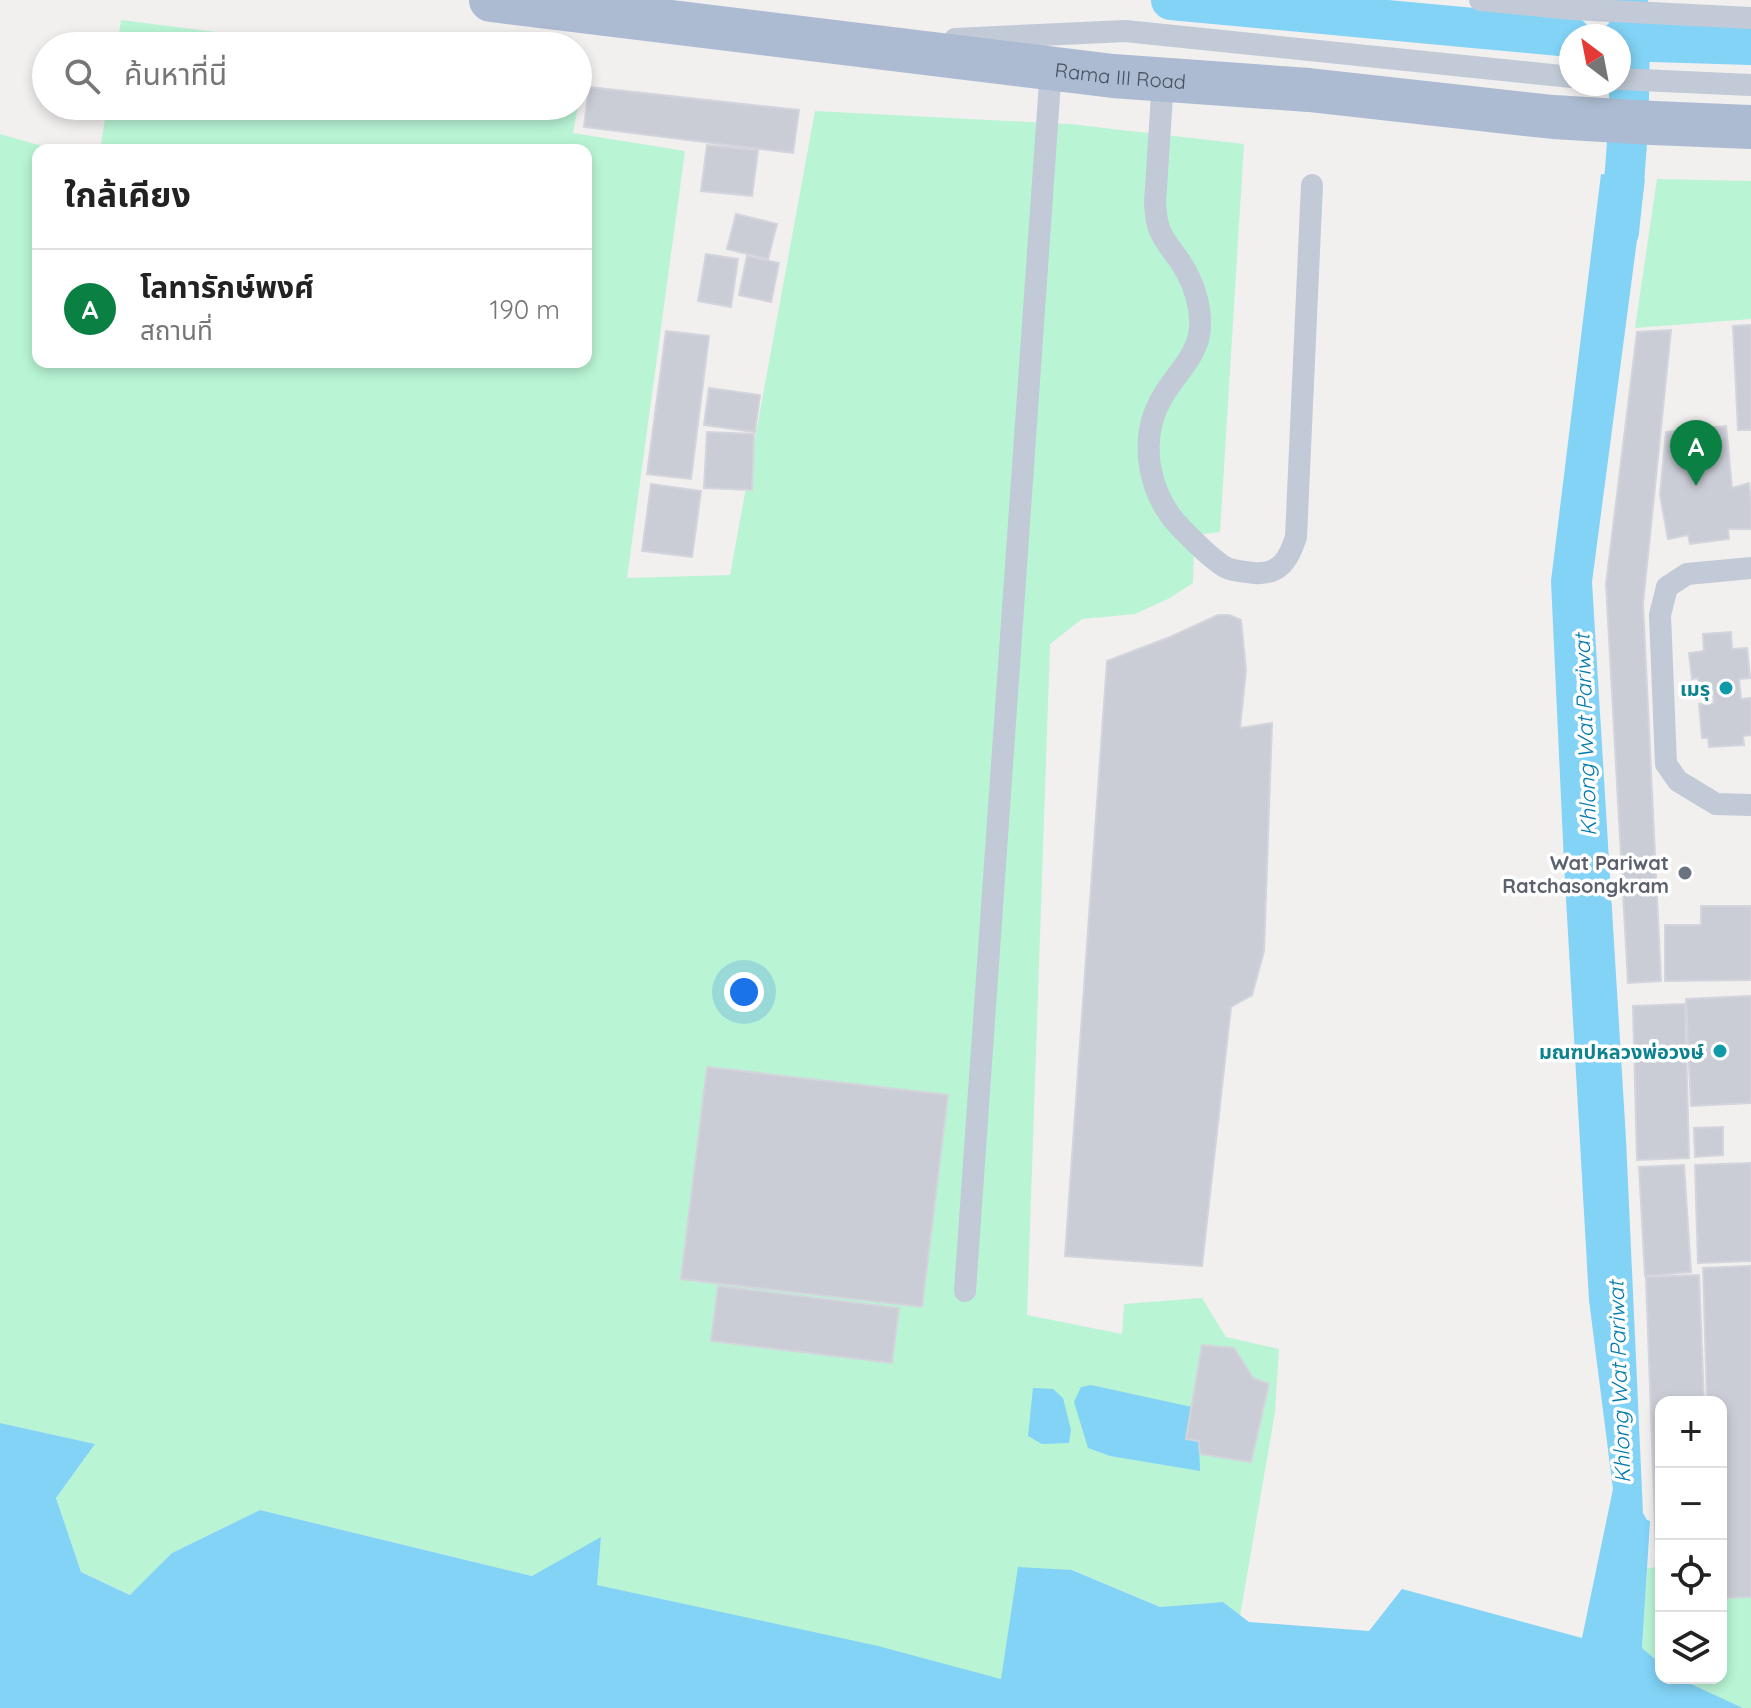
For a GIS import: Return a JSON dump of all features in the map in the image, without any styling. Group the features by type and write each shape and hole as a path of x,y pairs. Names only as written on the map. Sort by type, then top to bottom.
{"main road":[{"name":"Rama III Road","path":"491,0 1163,80 1309,90 1553,117 1751,127"}],"lane":[{"path":"1480,0 1572,9 1751,18"},
{"path":"845,44 1125,31 1559,76"},
{"path":"965,1291 1051,68"},
{"path":"1163,80 1156,219 1188,274 1196,295 1200,329 1192,354 1154,413 1148,457 1152,477 1170,515 1226,568 1269,572 1285,562 1296,537 1312,185"},
{"path":"1631,80 1751,85"},
{"path":"1751,568 1687,574 1667,587 1660,615 1666,764 1678,781 1716,804 1751,805"}],"green space":[{"path":"121,20 216,32 119,32"},
{"path":"815,111 1069,124 1244,144 1220,532 1194,535 1193,583 1135,614 1082,619 1050,644 1027,1315 1122,1334 1124,1304 1202,1298 1226,1337 1279,1349 1275,1412 1240,1616 1223,1602 1160,1607 1073,1570 1001,1679 596,1585 601,1538 532,1576 260,1510 172,1553 131,1595 81,1572 56,1498 95,1444 0,1423 0,134 35,144 32,144 32,368 592,368 592,144 101,144 105,120 575,120 573,133 685,151 627,578 730,575"},
{"path":"1657,179 1751,181 1751,319 1635,328"},
{"path":"1751,1540 1751,1708 1743,1708 1691,1684 1727,1684 1727,1546"},
{"path":"1655,1567 1655,1659 1642,1648 1647,1569"}],"water":[{"path":"1601,174 1645,179 1592,582 1626,1139 1643,1513 1650,1521 1642,1648 1655,1659 1655,1684 1691,1684 1743,1708 0,1708 0,1423 95,1444 56,1498 81,1572 130,1595 172,1553 260,1510 532,1576 601,1537 597,1585 878,1646 1001,1679 1018,1567 1072,1570 1160,1607 1223,1602 1249,1622 1369,1631 1402,1589 1582,1638 1613,1489 1589,1300 1551,581"},
{"path":"1091,1385 1192,1407 1186,1439 1199,1441 1200,1471 1110,1456 1088,1448 1074,1402 1081,1387"},
{"path":"1033,1388 1053,1389 1063,1398 1071,1430 1069,1443 1042,1444 1028,1436"}],"building":[{"path":"592,87 799,110 793,153 584,127 585,120 592,120"},
{"path":"707,145 758,150 752,196 701,191"},
{"path":"736,214 777,224 768,259 727,249"},
{"path":"706,254 738,259 731,307 698,301"},
{"path":"747,256 779,263 771,302 739,295"},
{"path":"1751,325 1751,430 1738,430 1733,326"},
{"path":"1671,330 1643,604 1661,981 1628,983 1606,584 1637,332"},
{"path":"666,331 709,336 691,479 647,474"},
{"path":"709,388 760,395 755,432 704,425"},
{"path":"1726,426 1732,488 1749,483 1751,529 1728,529 1729,539 1690,544 1688,535 1668,539 1660,495 1666,432"},
{"path":"707,432 754,434 752,490 704,488"},
{"path":"651,484 701,491 692,557 642,551"},
{"path":"1218,615 1241,620 1246,671 1240,728 1272,723 1264,951 1252,995 1231,1007 1202,1266 1065,1256 1107,661"},
{"name":"เมรุ","path":"1731,632 1732,649 1747,648 1750,678 1739,679 1741,699 1751,698 1751,735 1743,736 1744,745 1709,747 1708,738 1702,738 1699,704 1714,703 1712,686 1699,687 1698,678 1692,679 1689,653 1704,651 1703,634"},
{"path":"1701,906 1751,906 1751,980 1665,981 1665,925 1701,925"},
{"name":"มณฑปหลวงพ่อวงษ์","path":"1751,996 1751,1103 1691,1106 1686,999"},
{"path":"1685,1004 1689,1158 1637,1160 1633,1006"},
{"path":"707,1067 948,1095 922,1307 681,1279"},
{"path":"1723,1127 1723,1155 1695,1157 1694,1128"},
{"path":"1751,1163 1751,1261 1698,1263 1695,1165"},
{"path":"1684,1165 1691,1272 1645,1276 1639,1167"},
{"path":"1751,1266 1751,1597 1727,1598 1727,1396 1707,1396 1703,1268"},
{"path":"1699,1275 1704,1396 1655,1396 1655,1525 1646,1277"},
{"path":"718,1286 899,1308 892,1363 711,1341"},
{"path":"1202,1345 1234,1348 1253,1378 1269,1384 1251,1462 1200,1454 1199,1441 1186,1439"}],"waterway":[{"path":"1171,0 1559,36"},
{"name":"Khlong Wat Pariwat","path":"1619,232 1628,116 1628,0"},
{"path":"1631,41 1751,45"}],"place":[{"name":"โลทารักษ์พงศ์","path":"1696,486"},
{"name":"เมรุ","path":"1726,688"},
{"name":"Wat Pariwat Ratchasongkram","path":"1685,873"},
{"name":"มณฑปหลวงพ่อวงษ์","path":"1720,1051"}]}
